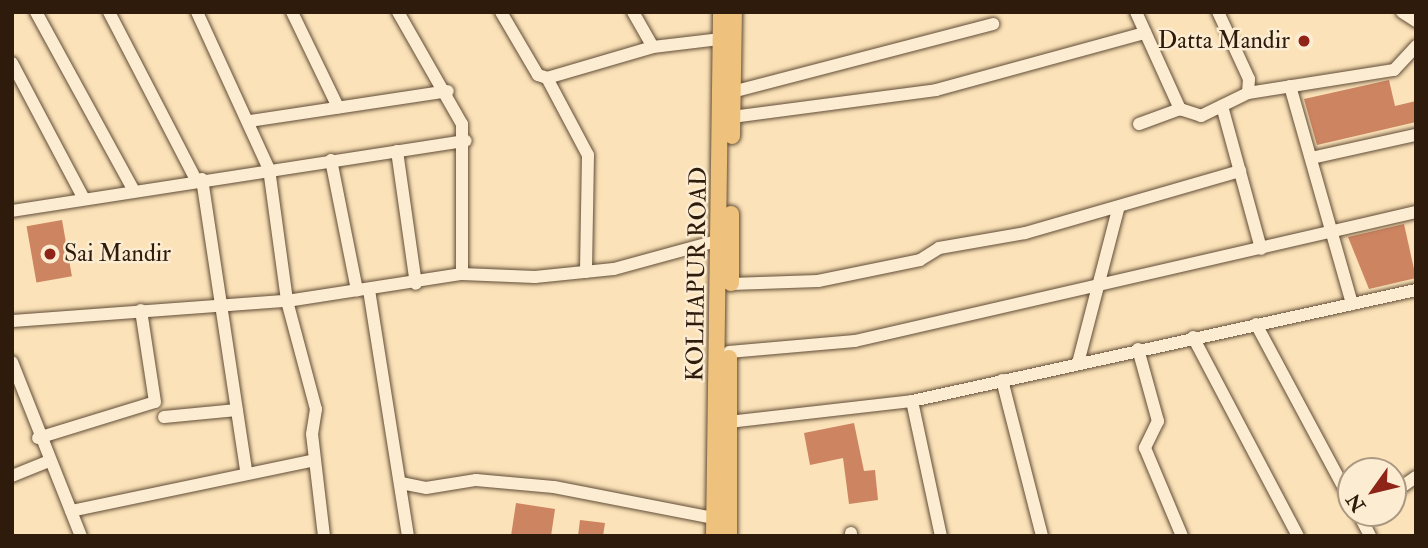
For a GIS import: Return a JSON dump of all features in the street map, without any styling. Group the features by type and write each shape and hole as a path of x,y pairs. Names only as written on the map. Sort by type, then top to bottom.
{"main road":[{"name":"KOLHAPUR ROAD","path":"721,12 727,39 732,92 729,536"},
{"name":"KOLHAPUR ROAD","path":"714,536 727,39 734,12"}],"street":[{"path":"36,12 134,191"},
{"path":"109,12 199,180 246,470"},
{"path":"197,12 250,121 269,169 287,301 316,409 315,460 324,536"},
{"path":"292,12 338,107"},
{"path":"398,12 448,91 466,141 462,274"},
{"path":"501,12 538,75 547,78 653,47 727,39"},
{"path":"633,12 653,47"},
{"path":"1136,12 1180,109"},
{"path":"1402,12 1416,21"},
{"path":"1218,13 1249,79 1248,93"},
{"path":"732,92 993,24"},
{"path":"732,117 936,90 1145,33"},
{"path":"1139,124 1180,109 1201,116 1248,93 1394,70 1416,46"},
{"path":"12,63 84,199"},
{"path":"547,78 588,155 586,272"},
{"path":"1290,86 1352,304"},
{"path":"250,121 448,91"},
{"path":"1222,106 1261,248"},
{"path":"1311,158 1416,135"},
{"path":"12,211 269,169 466,141"},
{"path":"397,151 416,284"},
{"path":"331,160 363,290 401,483 408,536"},
{"path":"731,284 818,282 1118,209 1240,171"},
{"path":"1078,363 1118,209"},
{"path":"729,352 855,341 1416,212"},
{"path":"12,321 287,301 416,284 462,274 586,272 720,240"},
{"path":"728,422 912,401 1138,349 1416,290"},
{"path":"37,438 155,402 141,310"},
{"path":"1256,324 1337,475"},
{"path":"1194,337 1298,536"},
{"path":"1138,349 1158,421 1145,448 1182,536"},
{"path":"12,362 37,438 81,536"},
{"path":"1002,380 1042,536"},
{"path":"912,401 941,536"},
{"path":"164,416 237,410"},
{"path":"71,511 246,470 315,460"},
{"path":"12,476 49,461"},
{"path":"401,483 426,488 476,480 554,487 714,518"}],"building":[{"path":"1389,80 1395,106 1416,101 1416,122 1317,145 1304,99"},
{"name":"Sai Mandir","path":"62,220 72,276 36,282 27,226"},
{"path":"1404,224 1416,278 1369,289 1348,237"},
{"path":"854,423 864,471 875,470 878,500 849,504 843,458 810,465 804,433"},
{"path":"516,503 555,509 551,536 511,536"},
{"path":"580,520 605,523 603,536 578,536"}],"place":[{"name":"Datta Mandir","path":"1304,41"},
{"name":"Sai Mandir","path":"50,254"}]}
